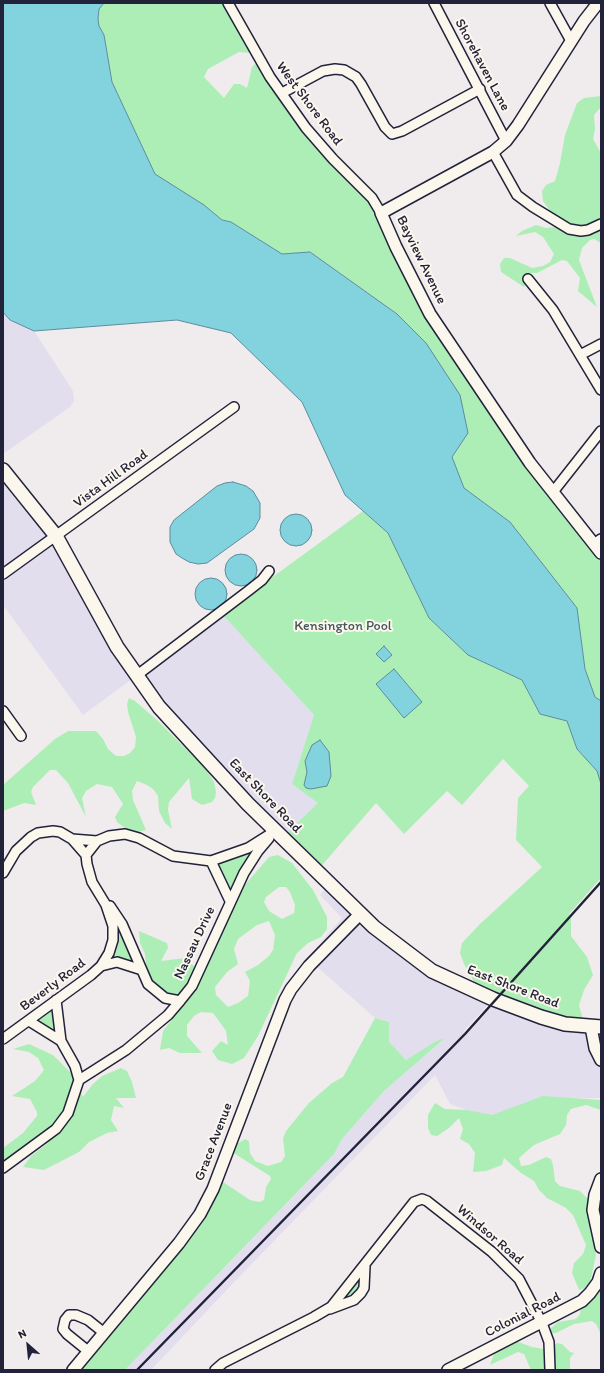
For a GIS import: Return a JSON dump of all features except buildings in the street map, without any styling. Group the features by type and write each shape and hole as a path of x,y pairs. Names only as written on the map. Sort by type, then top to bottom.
{"main road":[{"name":"East Shore Road","path":"3,470 56,536 117,648 164,713 275,831 360,914 398,947 434,972 511,1006 541,1017 565,1024 596,1027"}],"street":[{"name":"West Shore Road","path":"228,3 250,44 306,128 333,159 372,198 381,212"},
{"name":"Shorehaven Lane","path":"434,3 506,141"},
{"path":"550,3 570,41"},
{"name":"Bayview Avenue","path":"598,3 570,41 518,125 506,141 493,152 381,212 399,253 430,314 510,436 553,492 598,542 601,553"},
{"path":"282,93 323,71 335,69 344,70 358,81 385,127 392,134 402,131 480,89"},
{"path":"493,152 517,195 533,207 569,229 581,231 588,230 601,224"},
{"path":"528,279 553,310 601,390"},
{"path":"580,356 601,344"},
{"name":"Vista Hill Road","path":"3,574 234,407"},
{"path":"553,492 601,430"},
{"path":"136,676 262,580 269,571"},
{"path":"3,711 22,736"},
{"path":"3,873 16,851 30,837 38,833 54,831 72,839 97,842"},
{"path":"180,1001 169,999 158,994 148,984 122,924 95,887 89,870 88,853 97,842 109,836 125,834 139,838 173,856 210,861 248,848 275,831"},
{"name":"Nassau Drive","path":"79,1080 126,1050 168,1015 192,986 230,901 249,865 258,851 275,831"},
{"path":"72,839 88,853"},
{"path":"210,861 230,901"},
{"name":"Beverly Road","path":"3,1039 101,966 111,946 113,926 106,905 95,887"},
{"name":"Grace Avenue","path":"73,1370 174,1248 200,1214 213,1189 285,1000 309,966 360,914"},
{"path":"101,966 117,962 142,970"},
{"path":"3,1168 56,1129 68,1113 79,1080 75,1066 61,1041 56,1000"},
{"path":"28,1021 61,1041"},
{"path":"596,1027 595,1048 601,1060"},
{"path":"601,1179 595,1195 594,1210 601,1247"},
{"name":"Windsor Road","path":"365,1266 414,1202 420,1199 426,1201 492,1252 510,1269 524,1288 542,1323 549,1342 550,1370"},
{"path":"325,1311 336,1301 365,1266"},
{"path":"215,1370 223,1363 325,1311 354,1300 361,1294 364,1288 365,1266"},
{"name":"Colonial Road","path":"448,1370 542,1323 582,1301 598,1282 601,1273"},
{"path":"88,1351 63,1329 63,1323 67,1317 76,1315 88,1320 104,1332"}],"shaded area":[{"path":"3,312 10,320 34,331 73,391 74,401 70,407 3,454"},
{"path":"3,470 35,507 136,675 222,614 314,715 292,784 319,803 282,838 136,676 83,715 3,605 3,574 8,571 3,564"},
{"path":"329,883 398,947 493,999 463,1032 466,1035 498,1000 601,1027 601,1098 538,1099 488,1118 450,1104 435,1075 151,1370 125,1370 334,1154 342,1139 384,1091 444,1039 436,1041 406,1060 389,1043 389,1022 375,1018 307,958 342,918 320,895"}],"green space":[{"path":"104,3 228,3 253,53 239,52 208,69 204,77 224,98 234,84 240,84 247,88 252,67 255,64 259,66 306,128 372,198 430,314 601,553 601,701 595,697 585,669 577,608 510,522 464,488 452,457 468,433 397,314 310,252 282,254 231,222 222,220 155,174 112,82 104,35 99,26 98,19 99,9"},
{"path":"601,96 601,107 594,115 595,129 593,139 601,153 601,243 594,239 590,240 582,248 579,260 597,307 578,291 580,278 567,261 562,260 537,273 530,273 524,287 501,272 500,264 504,258 510,258 532,268 543,266 550,262 554,254 543,237 535,232 516,236 522,231 536,225 546,228 555,227 563,221 551,212 543,201 542,191 546,185 555,181 565,135 577,103 584,98"},
{"name":"Kensington Pool","path":"363,511 388,533 429,618 468,655 522,680 540,714 567,721 577,749 597,771 601,784 601,878 569,914 571,918 571,936 587,957 593,975 584,990 579,1005 585,1027 477,987 464,964 460,953 462,943 480,924 542,867 516,840 518,798 529,786 503,759 462,805 447,791 404,834 376,803 317,871 282,838 318,803 292,784 314,715 222,614"},
{"path":"129,698 135,701 157,720 205,768 214,782 216,792 215,798 212,802 202,805 192,799 189,778 169,802 168,810 172,829 165,823 159,811 158,796 154,790 137,781 132,791 133,800 146,830 138,832 125,828 117,822 115,817 123,804 112,787 97,784 86,791 82,798 86,817 68,783 56,770 50,770 33,787 31,792 36,805 24,803 3,811 3,785 55,739 68,731 96,731 103,739 108,749 116,756 124,756 130,753 135,747 136,737 128,712 127,704"},
{"path":"275,831 230,901 211,861"},
{"path":"278,855 292,863 313,890 327,917 327,929 321,937 308,943 297,953 258,1036 244,1058 232,1064 218,1060 212,1051 221,1041 228,1045 226,1031 213,1013 201,1012 194,1016 187,1025 187,1036 202,1053 180,1053 169,1048 160,1050 163,1031 173,1018 177,998 153,988 147,973 145,954 140,943 139,931 167,943 168,948 161,961 185,958 202,973 243,887 269,857","holes":["279,887 286,887 290,892 295,905 294,913 282,919 269,911 264,902 266,897","269,921 275,935 273,950 269,956 258,965 245,972 250,981 248,996 238,1003 228,1007 216,995 215,987 227,972 238,964 234,949 238,939 257,925"]},
{"path":"110,905 135,952 134,967 101,966 109,953"},
{"path":"56,1000 61,1041 29,1021"},
{"path":"375,1018 389,1022 389,1042 406,1060 436,1041 445,1038 384,1091 342,1139 334,1154 125,1370 73,1370 179,1243 217,1178 250,1200 259,1202 264,1200 266,1187 271,1179 270,1176 232,1152 232,1147 245,1139 249,1141 250,1153 255,1161 268,1166 281,1162 285,1156 283,1138 286,1131 309,1103 332,1083 343,1077"},
{"path":"29,1044 53,1055 70,1072 83,1097 92,1085 102,1076 121,1068 127,1071 132,1082 136,1098 116,1098 124,1108 114,1106 111,1120 118,1131 107,1133 89,1142 79,1152 44,1170 23,1167 31,1156 48,1143 18,1152 3,1160 3,1148 23,1133 37,1116 37,1112 30,1099 12,1096 35,1081 44,1070 38,1058 29,1052 13,1049"},
{"path":"543,1096 601,1100 601,1110 586,1105 571,1109 567,1115 566,1125 560,1134 534,1145 519,1158 521,1166 529,1165 546,1157 551,1159 555,1181 560,1186 580,1191 587,1198 590,1206 596,1255 590,1283 585,1288 579,1290 572,1273 574,1263 583,1254 586,1245 573,1215 566,1208 547,1198 539,1190 534,1181 521,1173 504,1158 502,1165 486,1171 473,1172 475,1153 469,1144 460,1139 463,1129 459,1118 449,1128 437,1136 431,1135 428,1128 428,1115 435,1103 445,1109 467,1110 492,1115"},
{"path":"363,1270 363,1287 356,1297 338,1301"},
{"path":"601,1273 601,1335 596,1324 592,1321 574,1324 556,1333 550,1333 551,1328 558,1322 576,1319 580,1314 581,1306"},
{"path":"516,1341 532,1347 548,1350 557,1343 562,1344 570,1352 574,1353 570,1358 570,1370 531,1370 524,1354 518,1352 490,1365 494,1354 509,1343"}],"water":[{"path":"3,3 104,3 99,9 98,19 99,26 104,35 112,82 155,174 204,205 222,220 231,222 282,254 310,252 397,314 426,343 460,395 468,433 452,457 464,488 510,522 577,608 585,669 595,697 601,701 601,784 597,771 577,749 567,721 540,714 522,680 468,655 429,618 388,533 345,495 302,402 231,333 177,320 34,331 10,320 3,312"},
{"path":"233,482 246,486 253,491 260,503 260,518 254,529 207,563 198,564 189,562 176,554 170,542 170,527 174,520 217,486"},
{"path":"293,514 299,514 309,521 312,530 311,536 305,543 299,546 293,546 283,539 280,533 280,527 287,517"},
{"path":"238,554 244,554 254,561 257,570 256,576 250,583 244,586 238,586 228,579 225,573 225,567 232,557"},
{"path":"208,578 214,578 224,585 227,594 226,600 220,607 214,610 208,610 198,603 195,597 195,591 202,581"},
{"path":"384,646 392,655 384,662 376,654"},
{"path":"394,669 422,702 404,718 376,684"},
{"path":"320,740 329,752 331,776 327,786 311,789 306,788 304,785 307,772 305,761 312,745"}],"railway":[{"path":"137,1370 465,1034 601,882"}]}
